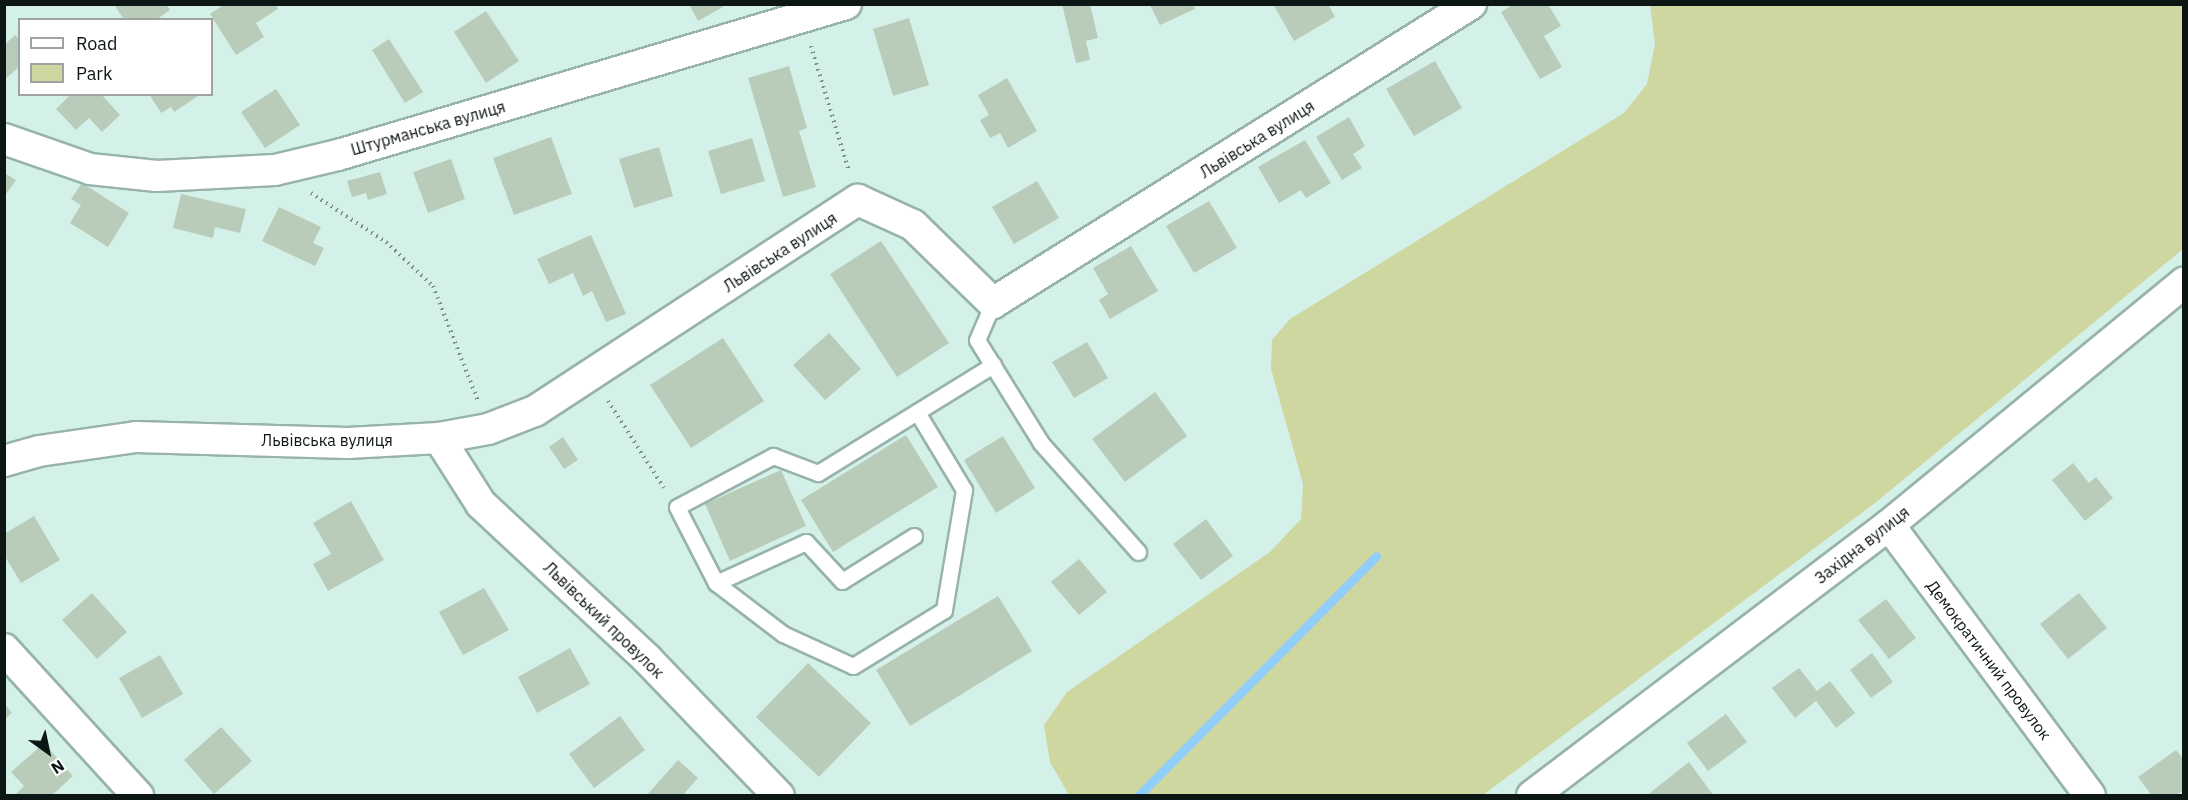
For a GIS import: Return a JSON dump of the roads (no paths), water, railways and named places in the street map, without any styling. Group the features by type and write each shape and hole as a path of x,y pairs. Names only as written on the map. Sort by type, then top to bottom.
{"street":[{"name":"Штурманська вулиця","path":"4,139 90,169 156,176 275,170 338,155 846,4"},
{"name":"Львівська вулиця","path":"4,461 39,451 136,437 348,443 438,438 488,429 536,411 858,200 913,225 993,303 1471,4"},
{"name":"Західна вулиця","path":"1532,795 1889,525 2184,283"},
{"name":"Львівський провулок","path":"438,438 481,504 648,659 779,795"},
{"name":"Демократичний провулок","path":"1889,525 2090,795"},
{"path":"4,649 138,795"}],"lane":[{"path":"993,303 977,340 1041,443 1138,552"},
{"path":"917,412 964,490 944,610 853,666 783,634 716,583 677,507 773,456 818,473 993,364"},
{"path":"716,583 806,542 842,581 914,536"}],"waterway":[{"path":"1138,796 1376,556"}]}
